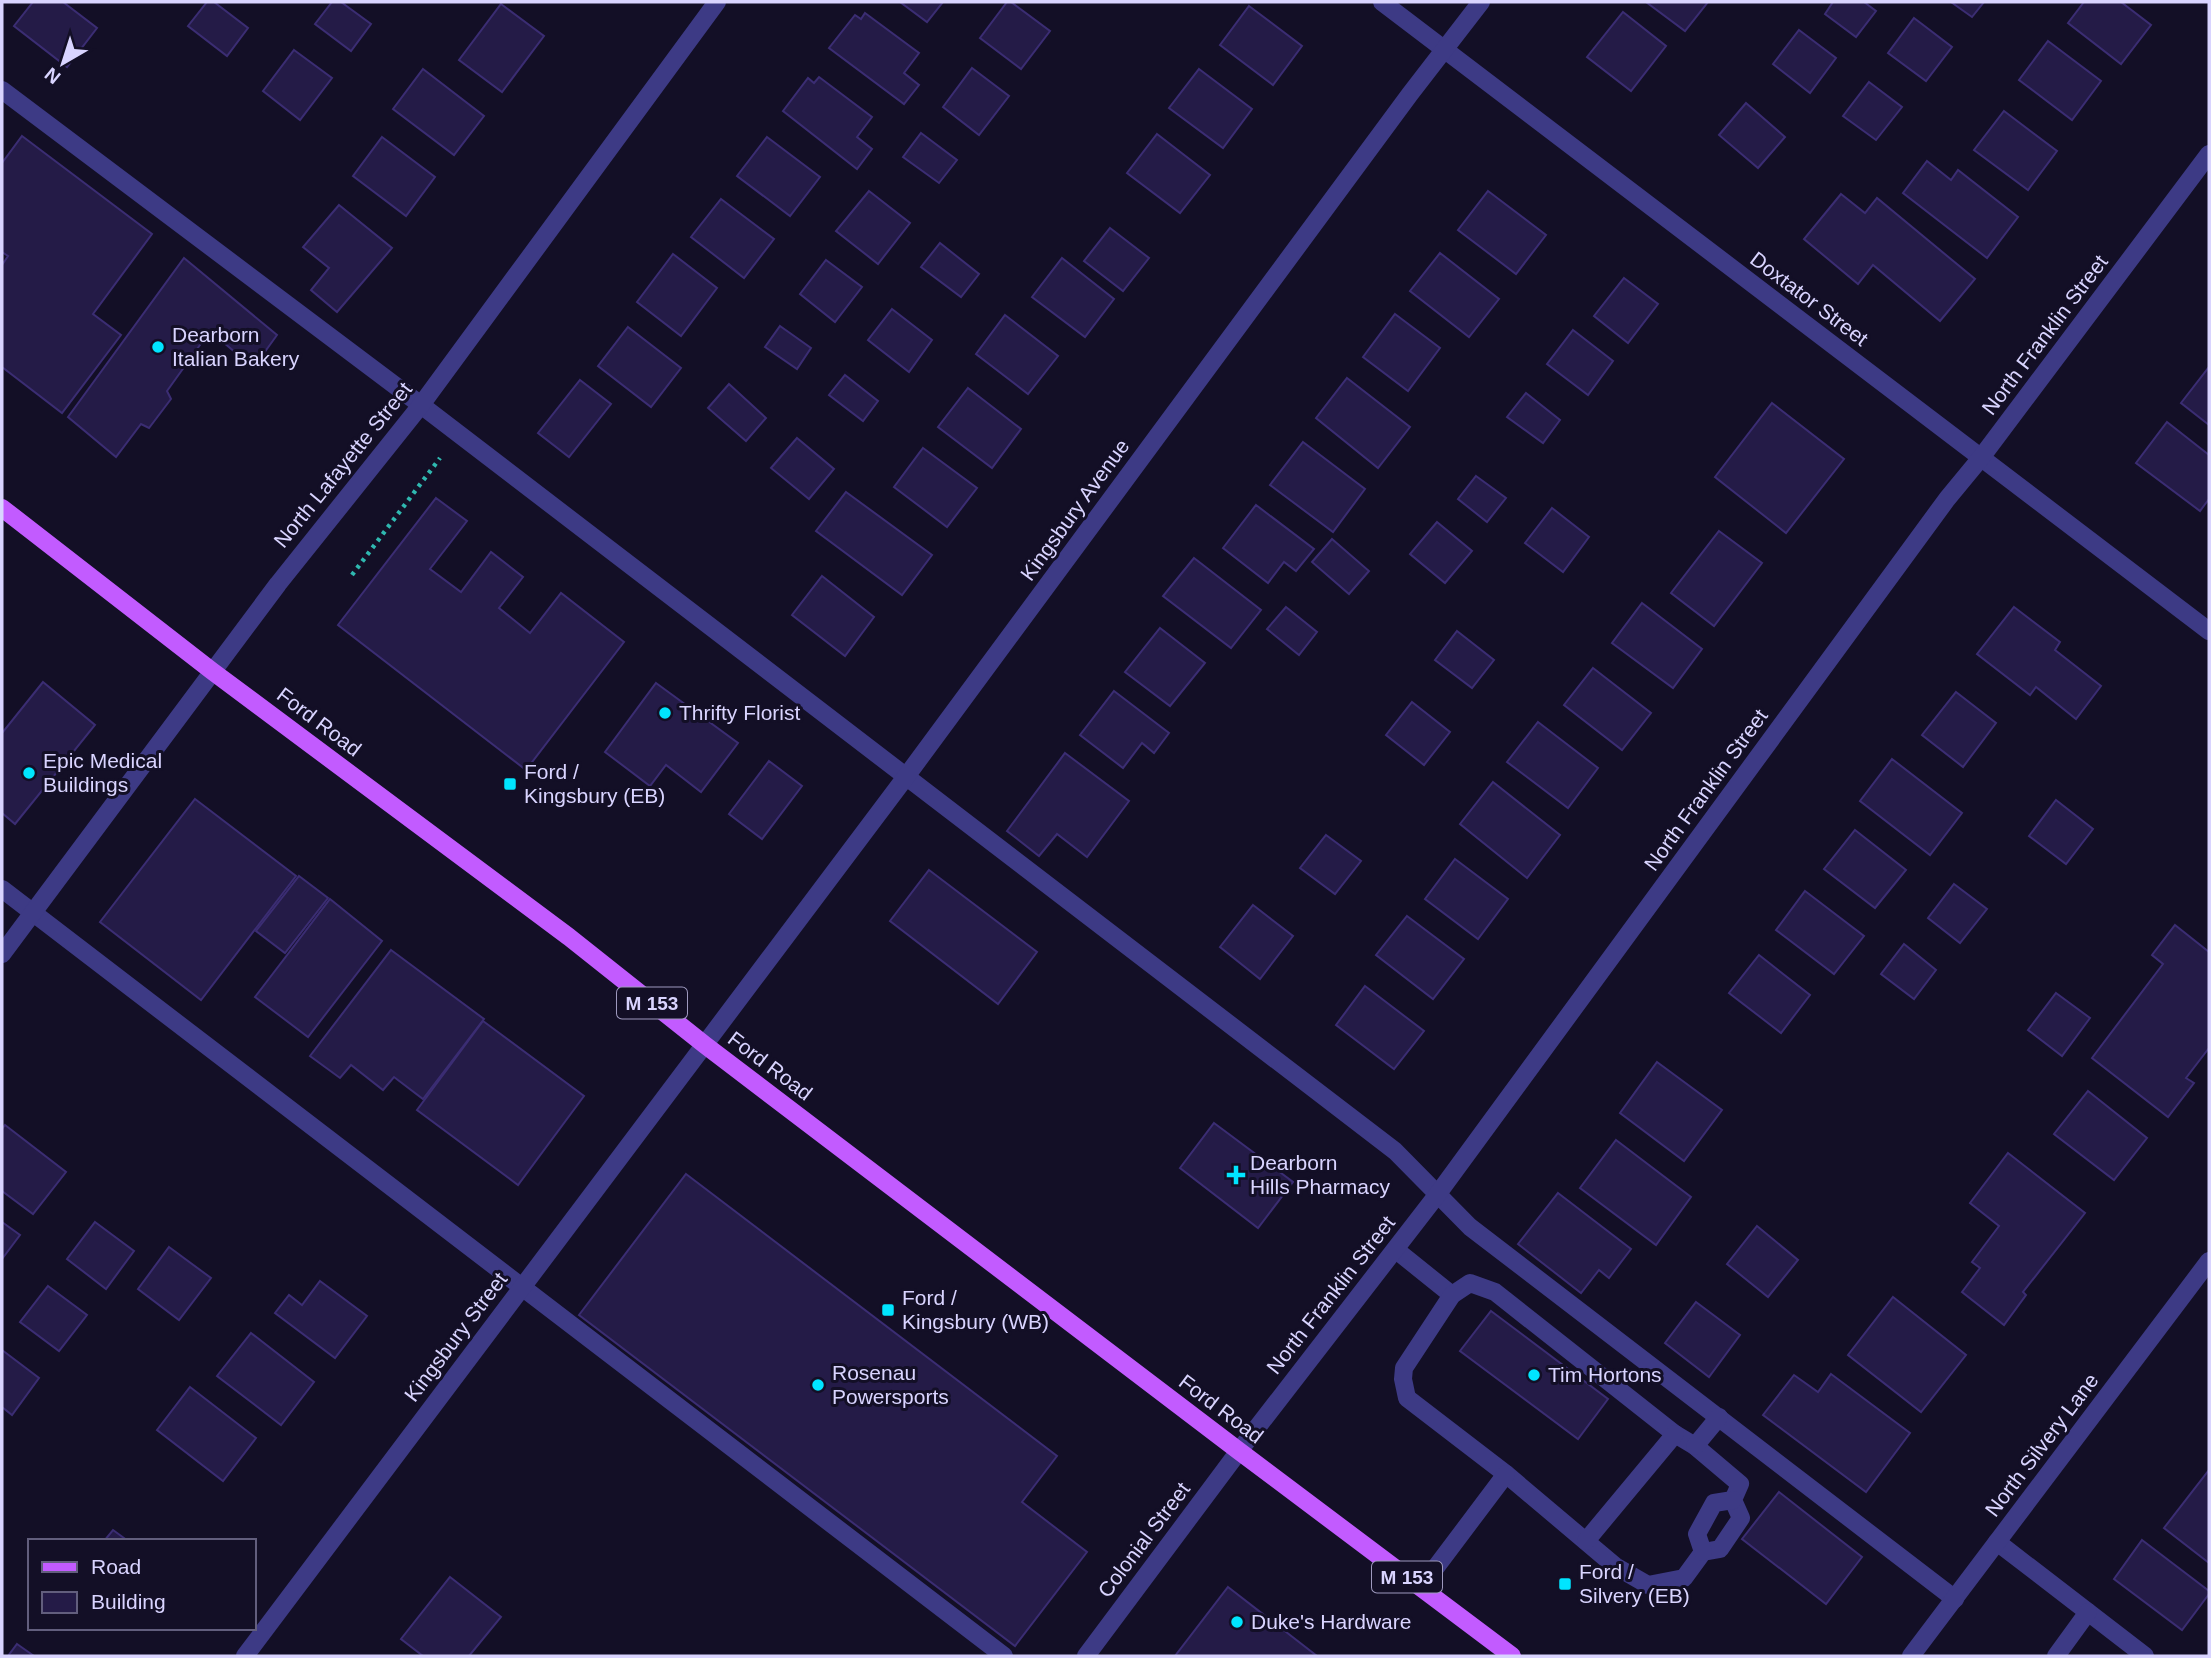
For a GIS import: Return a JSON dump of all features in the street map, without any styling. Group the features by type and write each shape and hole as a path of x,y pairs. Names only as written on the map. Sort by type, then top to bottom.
{"main road":[{"name":"Ford Road","path":"2,508 212,671 569,937 705,1045 1512,1656"}],"street":[{"name":"North Lafayette Street","path":"2,954 278,584 421,405 716,2"},
{"name":"Doxtator Street","path":"1382,2 2209,631"},
{"name":"Kingsbury Avenue","path":"705,1045 1481,2"},
{"path":"2,90 421,405 1395,1151 1464,1222 1955,1599"},
{"name":"North Franklin Street","path":"1239,1451 1396,1250 1923,533 2209,154"},
{"path":"2,889 1004,1656"},
{"name":"Kingsbury Street","path":"245,1656 705,1045"},
{"path":"1396,1250 1452,1295"},
{"name":"North Silvery Lane","path":"1911,1656 2209,1261"},
{"path":"1470,1283 1495,1292 1675,1434 1695,1446 1740,1484 1733,1500 1741,1518 1720,1549 1703,1552 1684,1578 1648,1585 1615,1566 1506,1474 1407,1398 1404,1368 1452,1295 1470,1283"},
{"path":"1695,1446 1718,1417"},
{"path":"1586,1541 1675,1434"},
{"name":"Colonial Street","path":"1086,1656 1239,1451"},
{"path":"1421,1587 1506,1474"},
{"path":"1703,1552 1696,1534 1714,1503 1733,1500"},
{"path":"1997,1542 2145,1656"},
{"path":"2056,1656 2088,1612"}],"path":[{"path":"352,575 444,453"}],"building":[{"path":"33,2 63,2 97,28 67,67 14,26"},
{"path":"207,2 214,2 248,28 227,56 188,26"},
{"path":"332,2 341,2 371,24 351,51 315,24"},
{"path":"900,2 943,2 927,22"},
{"path":"1007,2 1011,2 1050,31 1021,69 980,38"},
{"path":"1646,2 1708,2 1685,31"},
{"path":"1833,2 1864,2 1876,11 1856,37 1825,14"},
{"path":"1951,2 1984,2 1972,17"},
{"path":"2084,2 2121,2 2151,25 2121,64 2068,23"},
{"path":"501,4 544,36 502,92 459,60"},
{"path":"1249,6 1302,46 1273,85 1220,45"},
{"path":"1623,12 1666,46 1631,91 1587,57"},
{"path":"865,13 919,53 904,73 919,85 904,104 829,48 855,15 861,19"},
{"path":"1914,18 1952,47 1926,81 1888,53"},
{"path":"1799,30 1836,58 1810,93 1773,64"},
{"path":"2048,41 2101,81 2072,120 2019,80"},
{"path":"294,50 332,78 300,120 263,91"},
{"path":"972,68 1009,96 979,135 943,107"},
{"path":"423,69 484,116 454,155 393,109"},
{"path":"1199,69 1252,109 1223,148 1169,108"},
{"path":"819,77 872,117 857,137 872,149 857,169 783,111 808,78 814,83"},
{"path":"1869,82 1902,107 1876,140 1843,116"},
{"path":"1746,103 1785,137 1758,168 1719,135"},
{"path":"2004,111 2057,151 2028,190 1974,150"},
{"path":"921,133 957,160 939,183 903,157"},
{"path":"1157,134 1210,175 1180,213 1127,173"},
{"path":"22,136 152,234 93,314 121,335 62,413 2,367 2,265 8,256 2,252 2,163"},
{"path":"382,137 435,177 406,216 353,176"},
{"path":"767,137 820,177 790,216 737,176"},
{"path":"1927,161 1951,180 1958,170 2018,217 1987,258 1903,193"},
{"path":"869,191 910,223 878,264 836,231"},
{"path":"1488,191 1546,235 1516,274 1458,230"},
{"path":"1841,194 1865,213 1877,198 1975,279 1940,321 1873,265 1858,284 1804,239"},
{"path":"721,199 774,239 744,278 691,237"},
{"path":"339,205 392,248 337,312 311,290 329,268 303,247"},
{"path":"1110,228 1149,258 1123,291 1084,261"},
{"path":"940,243 979,274 961,297 921,267"},
{"path":"1440,253 1499,299 1469,337 1410,291"},
{"path":"673,254 717,288 681,336 637,302"},
{"name":"Dearborn Italian Bakery","path":"184,258 277,335 259,360 249,364 210,331 167,391 171,399 149,428 141,424 116,457 68,417"},
{"path":"1062,258 1114,299 1085,337 1032,297"},
{"path":"826,260 862,287 835,322 800,294"},
{"path":"1624,278 1658,304 1628,343 1594,316"},
{"path":"892,309 932,340 909,372 868,340"},
{"path":"1395,314 1440,348 1408,391 1363,357"},
{"path":"1005,315 1058,356 1028,394 976,354"},
{"path":"780,326 811,348 797,369 765,347"},
{"path":"628,327 681,368 651,407 598,366"},
{"path":"1573,330 1613,361 1588,395 1547,364"},
{"path":"2209,367 2209,425 2181,403"},
{"path":"845,375 878,401 863,421 829,395"},
{"path":"1347,378 1410,427 1378,468 1316,418"},
{"path":"580,380 611,404 569,457 538,433"},
{"path":"729,384 766,418 746,441 708,408"},
{"path":"968,388 1021,429 992,468 938,427"},
{"path":"1526,393 1560,420 1543,443 1507,417"},
{"path":"1772,403 1844,459 1786,533 1715,477"},
{"path":"2167,422 2209,455 2209,499 2200,511 2136,463"},
{"path":"797,438 834,469 809,499 771,468"},
{"path":"1303,442 1365,489 1333,532 1270,485"},
{"path":"923,448 977,488 947,527 894,487"},
{"path":"1476,476 1506,498 1487,522 1458,499"},
{"path":"846,492 932,555 902,595 816,531"},
{"path":"436,498 467,521 430,569 461,592 491,552 523,577 499,608 530,633 561,593 624,642 526,770 338,625"},
{"path":"1256,505 1314,549 1296,571 1284,562 1268,583 1223,548"},
{"path":"1552,508 1589,537 1563,572 1525,543"},
{"path":"1437,522 1472,551 1445,583 1410,554"},
{"path":"1719,531 1762,563 1714,626 1671,593"},
{"path":"1332,539 1369,571 1349,594 1312,562"},
{"path":"1194,558 1261,610 1231,648 1163,596"},
{"path":"822,576 874,617 845,656 792,615"},
{"path":"1642,603 1702,649 1673,688 1612,643"},
{"path":"1286,607 1317,632 1299,655 1267,629"},
{"path":"2014,607 2060,642 2055,650 2101,686 2076,719 2036,687 2030,695 1977,654"},
{"path":"1160,628 1205,663 1170,706 1125,672"},
{"path":"1457,631 1494,660 1472,688 1435,660"},
{"path":"1593,668 1651,713 1622,750 1564,705"},
{"name":"Epic Medical Buildings","path":"43,682 95,725 15,824 2,813 2,733"},
{"name":"Thrifty Florist","path":"656,683 738,743 701,792 666,765 650,786 605,752"},
{"path":"1114,691 1169,733 1154,753 1142,743 1123,768 1080,735"},
{"path":"1956,692 1996,723 1963,767 1922,735"},
{"path":"1412,702 1450,732 1424,765 1386,735"},
{"path":"1538,722 1598,768 1568,808 1507,762"},
{"path":"1065,753 1129,801 1087,857 1057,834 1039,856 1007,831"},
{"path":"1892,759 1962,813 1930,855 1860,801"},
{"path":"769,761 802,786 762,839 729,814"},
{"path":"1493,782 1560,835 1527,878 1460,824"},
{"path":"195,799 296,876 201,1000 100,922"},
{"path":"2056,800 2093,829 2066,864 2029,836"},
{"path":"1855,830 1906,870 1875,908 1824,869"},
{"path":"1326,835 1361,861 1335,894 1300,868"},
{"path":"1455,859 1508,899 1478,939 1425,899"},
{"path":"929,870 1037,952 998,1004 890,921"},
{"path":"299,876 328,898 285,953 256,931"},
{"path":"1954,884 1987,909 1960,943 1928,918"},
{"path":"1805,891 1864,936 1834,974 1776,930"},
{"path":"330,899 382,941 308,1037 255,997"},
{"path":"1253,905 1293,936 1260,979 1220,947"},
{"path":"1407,916 1464,959 1433,999 1376,955"},
{"path":"2175,925 2209,952 2209,1048 2186,1078 2194,1083 2168,1117 2092,1058 2163,964 2152,955"},
{"path":"1904,944 1936,970 1914,999 1881,974"},
{"path":"391,950 484,1019 423,1099 394,1077 383,1090 351,1065 340,1078 310,1056"},
{"path":"1759,955 1810,995 1781,1033 1729,993"},
{"path":"1365,986 1424,1031 1394,1069 1336,1025"},
{"path":"2056,993 2090,1018 2062,1056 2028,1030"},
{"path":"483,1021 584,1096 518,1185 417,1110"},
{"path":"1657,1062 1722,1110 1684,1161 1620,1113"},
{"path":"2088,1091 2147,1138 2114,1180 2054,1134"},
{"name":"Dearborn Hills Pharmacy","path":"1214,1123 1293,1182 1258,1228 1180,1168"},
{"path":"5,1125 66,1172 33,1214 2,1191 2,1129"},
{"path":"1616,1140 1691,1197 1656,1245 1580,1188"},
{"path":"2008,1153 2085,1213 2023,1292 2026,1295 2004,1325 1962,1292 1980,1268 1972,1262 1999,1226 1970,1203"},
{"name":"Rosenau Powersports","path":"686,1174 1057,1456 1022,1502 1087,1552 1015,1646 579,1315"},
{"path":"1558,1193 1631,1249 1609,1278 1599,1270 1581,1293 1518,1244"},
{"path":"2,1222 20,1235 2,1259"},
{"path":"95,1222 134,1251 106,1289 67,1259"},
{"path":"1757,1226 1798,1260 1768,1297 1727,1264"},
{"path":"169,1247 211,1278 179,1320 138,1289"},
{"path":"320,1281 367,1316 335,1358 275,1313 289,1295 302,1305"},
{"path":"48,1286 87,1315 59,1351 20,1322"},
{"path":"1893,1297 1966,1355 1921,1412 1848,1355"},
{"path":"1696,1302 1740,1335 1709,1377 1665,1343"},
{"name":"Tim Hortons","path":"1491,1311 1608,1399 1578,1439 1460,1351"},
{"path":"251,1333 314,1382 281,1425 217,1376"},
{"path":"2,1350 39,1378 12,1415 2,1407"},
{"path":"1831,1374 1910,1433 1866,1492 1763,1415 1794,1375 1818,1392"},
{"path":"190,1387 256,1438 223,1481 157,1430"},
{"path":"2209,1470 2209,1563 2164,1528"},
{"path":"1779,1492 1862,1557 1826,1604 1742,1539"},
{"path":"113,1530 125,1539 106,1539"},
{"path":"2142,1540 2209,1591 2182,1630 2114,1579"},
{"path":"450,1577 501,1617 469,1656 423,1656 401,1639"},
{"name":"Duke's Hardware","path":"1228,1587 1317,1656 1175,1656"},
{"path":"17,1644 34,1656 8,1656"}],"place":[{"name":"Dearborn Italian Bakery","path":"158,347"},
{"name":"Thrifty Florist","path":"665,713"},
{"name":"Epic Medical Buildings","path":"29,773"},
{"name":"Ford / Kingsbury (EB)","path":"510,784"},
{"name":"Dearborn Hills Pharmacy","path":"1236,1175"},
{"name":"Ford / Kingsbury (WB)","path":"888,1310"},
{"name":"Tim Hortons","path":"1534,1375"},
{"name":"Rosenau Powersports","path":"818,1385"},
{"name":"Ford / Silvery (EB)","path":"1565,1584"},
{"name":"Duke's Hardware","path":"1237,1622"}]}
